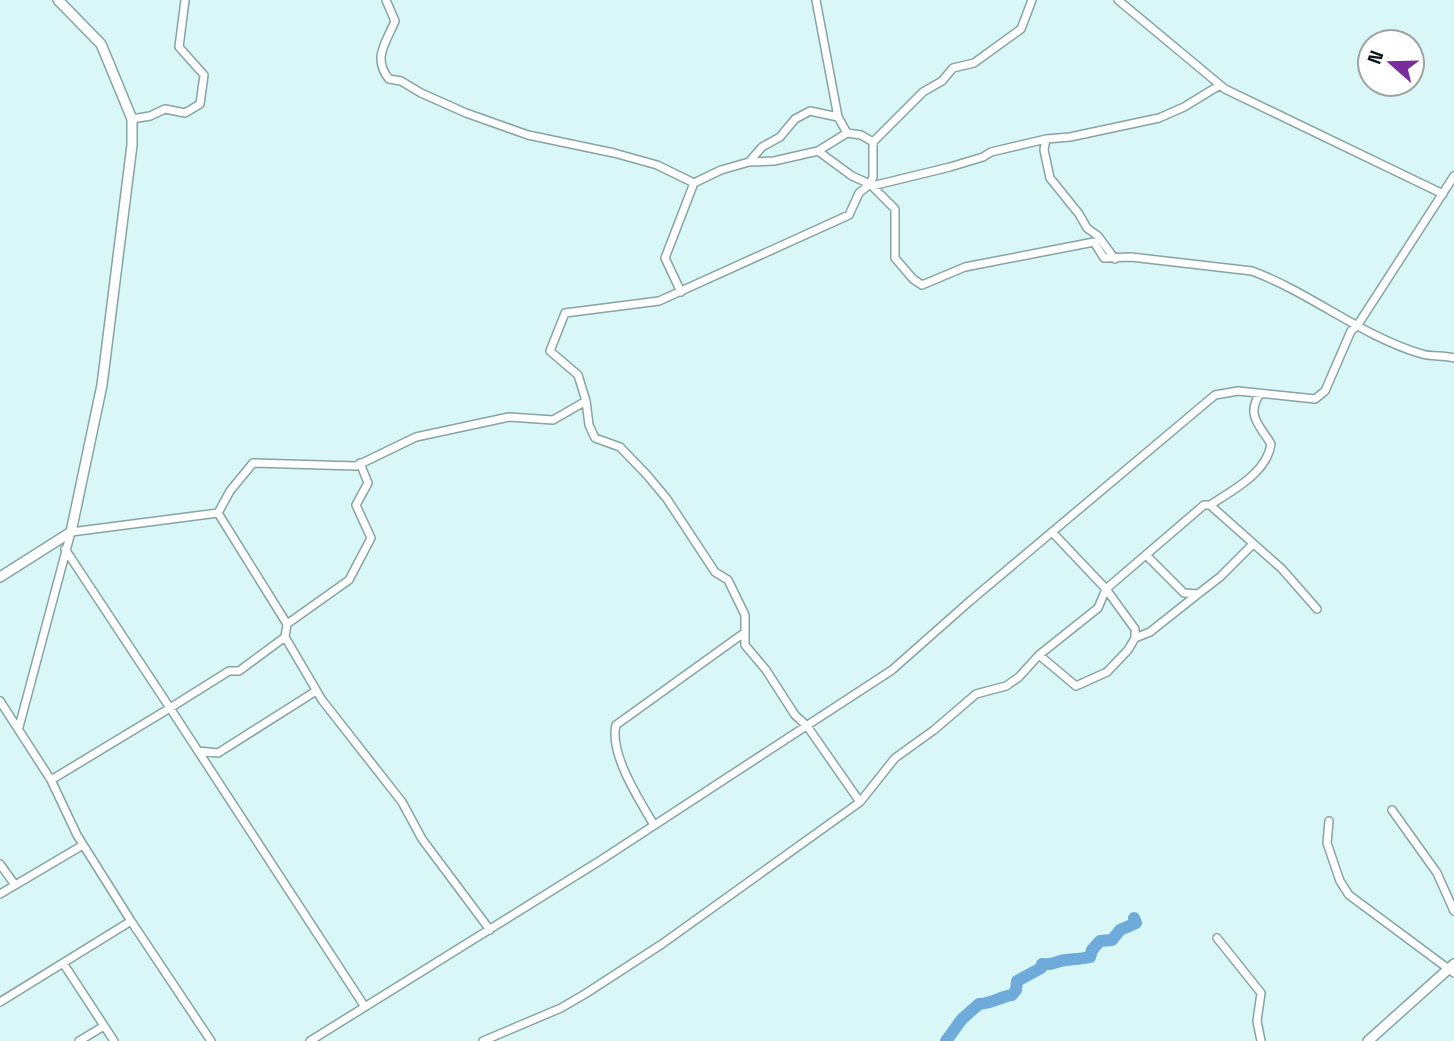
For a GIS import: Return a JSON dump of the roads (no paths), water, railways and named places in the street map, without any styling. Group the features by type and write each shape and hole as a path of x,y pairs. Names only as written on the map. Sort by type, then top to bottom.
{"street":[{"path":"19,727 71,532 102,385 132,145 132,119 101,44 58,0"},
{"path":"132,119 150,116 165,108 185,113 200,104 204,75 179,47 185,0"},
{"path":"386,0 395,21 379,58 381,70 389,79 401,81 466,113 528,135 657,165 694,183"},
{"path":"817,0 838,117 847,133"},
{"path":"871,185 874,171 873,142 923,92 942,81 953,68 974,63 1021,29 1032,0"},
{"path":"1118,0 1220,85 1443,194"},
{"path":"860,802 807,726 795,715 766,670 745,645 746,615 728,580 715,572 667,499 647,475 620,447 595,438 589,425 586,401 578,375 550,351 565,313 650,304 681,292 849,215 859,193 871,185 1046,139 1070,137 1159,118 1184,107 1220,85"},
{"path":"749,162 762,147 780,137 795,119 810,111 838,117"},
{"path":"681,292 665,258 694,183 722,170 749,162 774,161 818,151 847,133 861,135 873,142"},
{"path":"1046,139 1044,150 1050,178 1087,228 1098,236 1115,259"},
{"path":"818,151 852,176 871,185 895,209 895,258 913,279 922,285 965,267 1094,242 1104,258 1131,257 1252,271 1270,278 1357,326 1423,354 1454,358"},
{"path":"310,1041 490,930 892,670 1215,394 1238,391 1315,399 1325,391 1351,331 1357,326 1454,176"},
{"path":"483,1041 561,1008 662,944 860,802 895,758 934,730 976,694 1013,682 1039,655 1098,608 1106,589 1204,505 1210,505 1249,478 1269,458 1271,444 1256,424 1254,410 1261,394"},
{"path":"218,513 230,491 253,463 356,466 416,437 509,417 553,420 586,401"},
{"path":"287,624 349,580 371,538 356,505 368,483 360,463"},
{"path":"1210,505 1282,569 1317,609"},
{"path":"0,577 71,532 218,513"},
{"path":"218,513 287,624 285,637 316,691 402,802 422,839 490,930"},
{"path":"1039,655 1076,686 1107,672 1128,650 1135,638 1135,629 1106,589 1053,533"},
{"path":"59,540 365,1007"},
{"path":"1135,638 1150,632 1220,577 1252,545"},
{"path":"1146,555 1184,593 1198,594"},
{"path":"654,825 632,788 621,761 615,740 616,725 744,633"},
{"path":"51,780 229,671 239,671 285,637"},
{"path":"198,751 218,752 316,691"},
{"path":"0,701 51,780 83,845 211,1041"},
{"path":"1392,810 1437,873 1454,911"},
{"path":"1329,821 1327,843 1340,881 1349,895 1452,969 1368,1041"},
{"path":"0,894 83,845"},
{"path":"0,864 15,885"},
{"path":"0,1002 131,921"},
{"path":"1217,938 1261,993 1257,1021 1261,1041"},
{"path":"63,963 114,1041"},
{"path":"79,1041 104,1026"}],"waterway":[{"path":"946,1041 962,1019 979,1004 1012,995 1017,981 1041,968 1042,964 1090,957 1100,941 1112,940 1120,930 1136,923 1134,918"}]}
